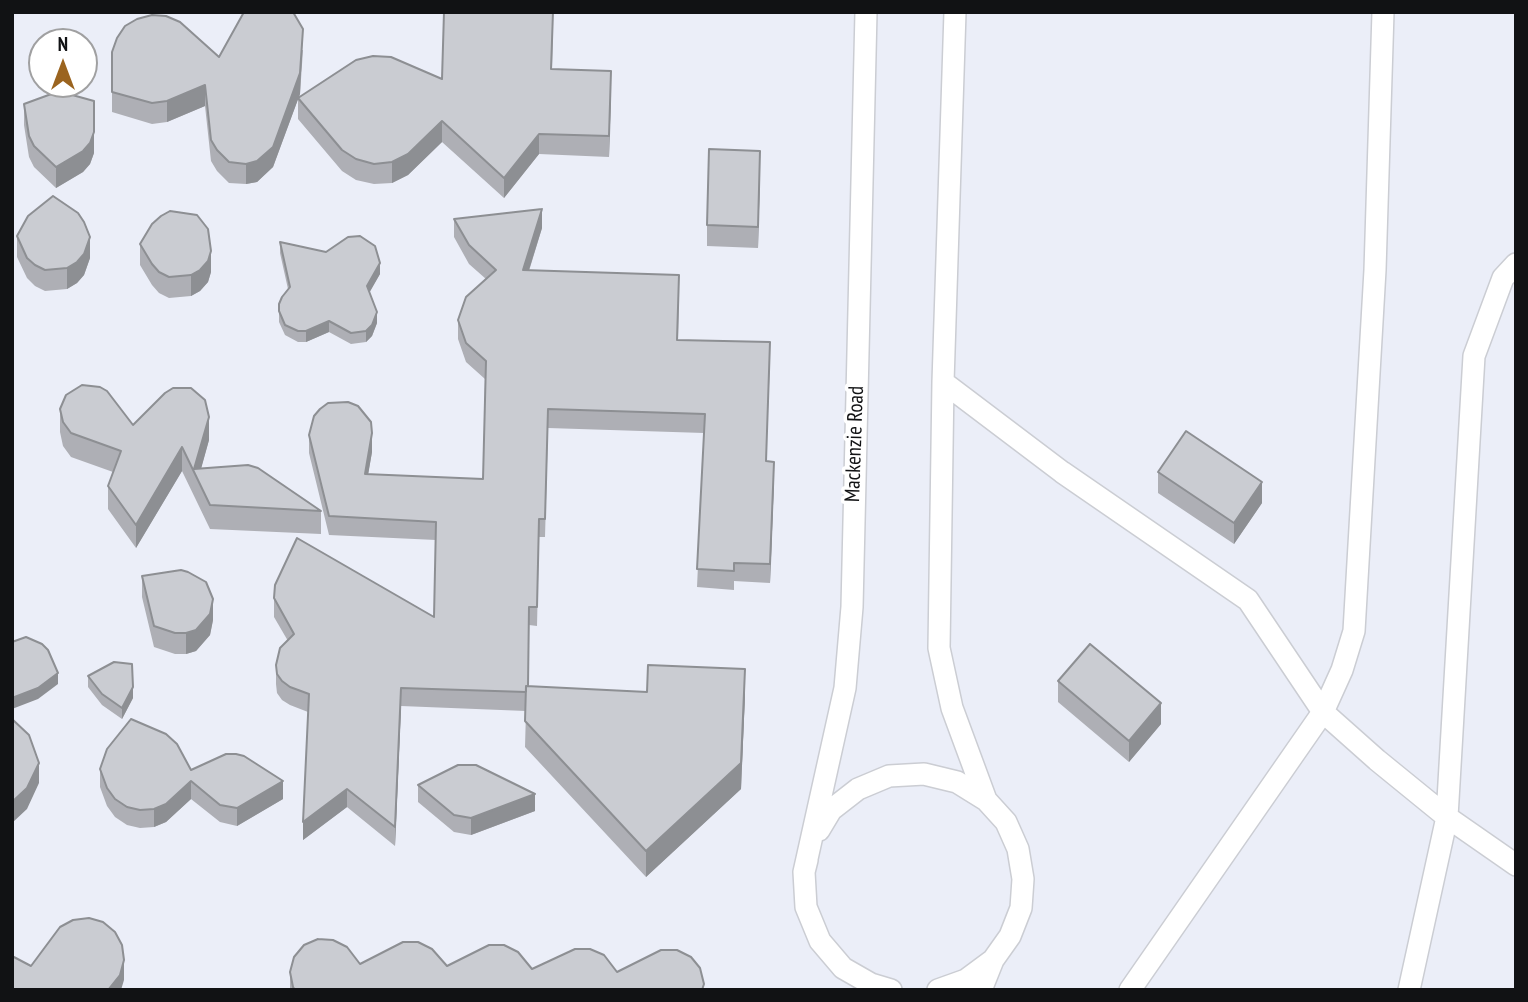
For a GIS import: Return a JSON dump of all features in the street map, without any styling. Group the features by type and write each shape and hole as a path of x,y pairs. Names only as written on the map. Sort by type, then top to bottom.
{"lane":[{"name":"Mackenzie Road","path":"804,872 845,688 852,607 866,12"},
{"path":"955,12 943,383 939,648 952,708 986,800"},
{"path":"1130,990 1323,712 1342,670 1354,631 1375,270 1383,12"},
{"path":"1409,990 1447,817 1474,356 1503,278 1516,264"},
{"path":"943,383 1062,472 1248,600 1323,712 1447,817 1516,865"},
{"path":"891,990 871,984 843,968 820,941 806,907 804,872 813,839 831,810 858,789 889,776 924,774 957,782 986,800 1006,822 1018,849 1023,879 1021,908 1010,936 993,960 982,990"},
{"path":"938,990 967,980 993,960"},
{"path":"843,968 848,990"}],"shaded area":[{"path":"12,12 1516,12 1516,990 12,990"}],"building":[{"path":"244,12 293,12 303,29 300,73 273,147 257,161 246,164 229,162 217,150 211,140 205,85 167,101 152,103 112,92 112,52 125,26 152,15 166,16 180,22 219,57"},
{"path":"444,12 553,12 551,69 611,71 609,136 539,134 504,178 442,121 408,154 392,162 374,164 356,159 342,150 298,98 356,60 373,56 391,57 442,79"},
{"path":"40,98 83,98 94,101 94,132 90,143 83,151 56,167 34,146 29,136 24,104"},
{"path":"709,149 760,151 758,227 707,225"},
{"path":"53,196 78,213 90,237 84,254 77,262 67,268 45,270 27,258 17,236 28,216"},
{"path":"542,209 523,270 679,275 677,340 770,342 766,461 774,462 770,564 734,563 734,571 697,569 705,414 548,409 545,519 539,519 537,607 529,607 526,692 401,688 395,827 347,789 303,822 309,694 290,687 277,674 280,648 294,634 274,598 275,585 297,538 434,617 436,522 329,516 309,435 314,416 328,403 348,402 358,406 371,422 372,433 365,474 483,479 486,361 466,343 458,320 466,297 496,270 469,245 454,219"},
{"path":"170,211 197,215 208,229 211,251 208,261 191,275 169,277 159,272 140,244 152,224"},
{"path":"360,236 375,246 380,263 367,286 377,312 372,325 366,331 351,333 329,321 306,331 298,331 285,325 279,304 290,287 280,242 326,252 348,237"},
{"path":"82,385 100,387 107,391 133,425 165,393 173,388 191,388 205,400 209,417 194,469 248,465 258,468 321,511 210,505 182,447 136,525 108,486 121,451 71,433 63,422 60,409 66,395"},
{"path":"1186,431 1262,482 1234,523 1158,472"},
{"path":"181,570 206,582 213,599 210,614 196,630 175,633 154,626 142,576"},
{"path":"26,637 42,644 48,650 58,673 38,688 12,698 12,642"},
{"path":"1090,644 1161,703 1129,741 1058,681"},
{"path":"114,662 132,664 133,687 122,708 102,694 88,676"},
{"path":"648,665 745,669 741,763 646,851 525,721 526,686 647,692"},
{"path":"12,719 29,735 39,763 27,788 12,802"},
{"path":"131,719 166,734 177,744 191,770 226,754 236,754 244,756 283,781 237,808 220,805 191,781 166,804 154,809 127,807 115,799 107,788 100,769 107,749"},
{"path":"458,765 476,765 535,794 471,818 454,815 418,785"},
{"path":"89,918 103,922 115,932 122,945 124,960 120,975 108,990 12,990 12,956 31,966 60,927 73,920"},
{"path":"318,939 333,940 347,947 360,964 403,942 418,942 432,949 447,966 489,945 504,945 518,952 532,969 575,949 590,949 604,955 617,972 661,950 677,950 691,957 700,968 704,984 702,990 295,990 290,972 294,957 304,945"}]}
